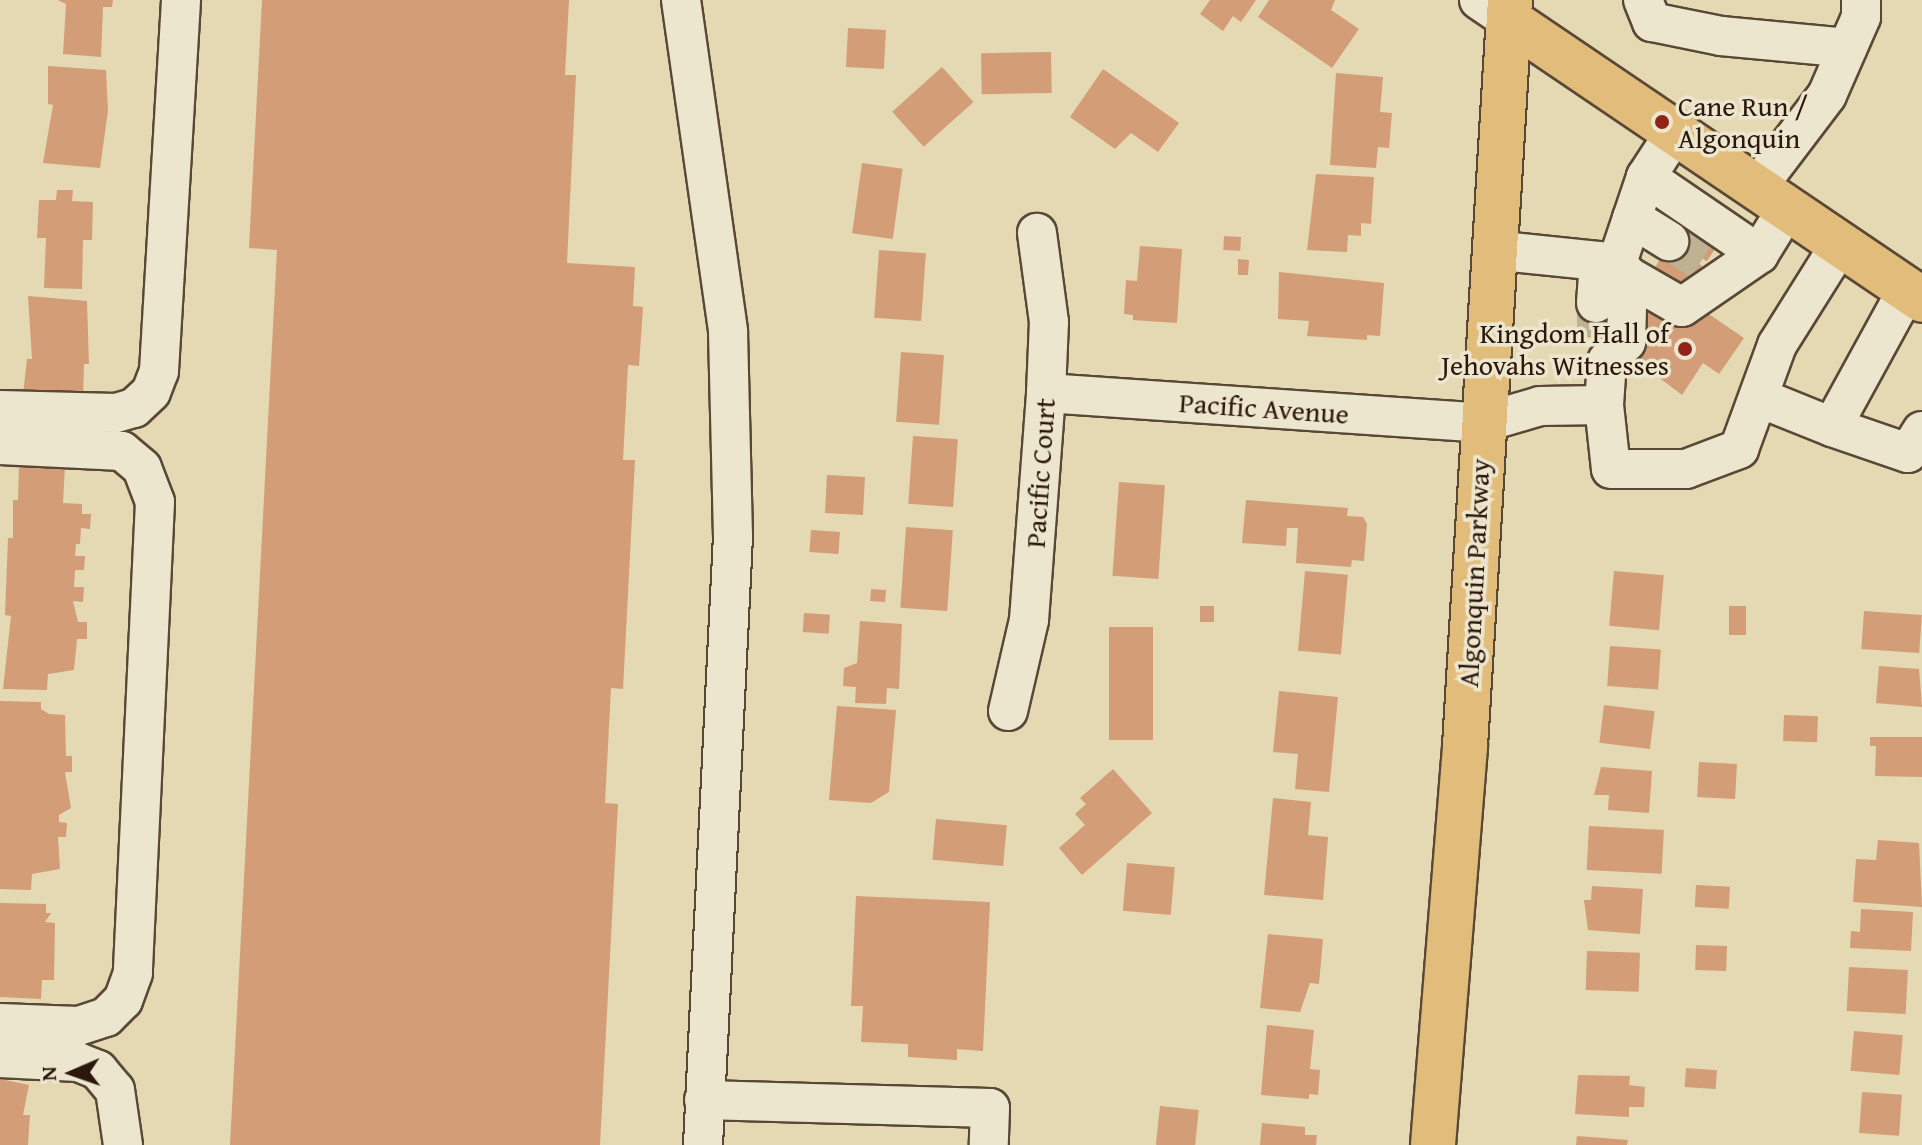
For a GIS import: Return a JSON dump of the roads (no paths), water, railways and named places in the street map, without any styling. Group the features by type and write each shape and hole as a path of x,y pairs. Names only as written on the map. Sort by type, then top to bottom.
{"main road":[{"path":"1499,7 1914,295"},
{"name":"Algonquin Parkway","path":"1433,1145 1465,746 1492,250 1499,7"}],"street":[{"path":"0,410 116,413 134,408 151,392 159,371 181,0"},
{"path":"681,0 728,332 733,536 703,1145"},
{"path":"1643,0 1652,22 1721,36 1847,48"},
{"path":"1759,254 1773,196 1827,95 1861,17 1861,0"},
{"path":"1676,131 1646,177 1614,267 1600,333 1611,469 1686,469 1739,449 1777,345 1841,243"},
{"path":"1646,177 1759,254"},
{"path":"1632,218 1699,260 1759,254"},
{"name":"Pacific Court","path":"1008,711 1029,620 1046,393 1049,322 1037,233"},
{"path":"1492,250 1614,267 1682,307 1699,260"},
{"path":"1600,333 1626,342 1614,267"},
{"path":"1832,427 1914,295"},
{"name":"Pacific Avenue","path":"1046,393 1482,423"},
{"path":"1760,398 1832,427 1917,447"},
{"path":"1482,423 1540,406 1604,405"},
{"path":"0,445 122,451 142,468 155,502 133,973 123,1000 106,1017 78,1026 0,1023"},
{"path":"0,1058 78,1062 98,1070 115,1090 123,1145"},
{"path":"704,1100 990,1108 989,1145"}],"tunnel":[{"path":"1669,241 1701,261"},
{"path":"1596,303 1596,336"}],"place":[{"name":"Cane Run / Algonquin","path":"1662,122"},
{"name":"Kingdom Hall of Jehovahs Witnesses","path":"1685,349"}]}
